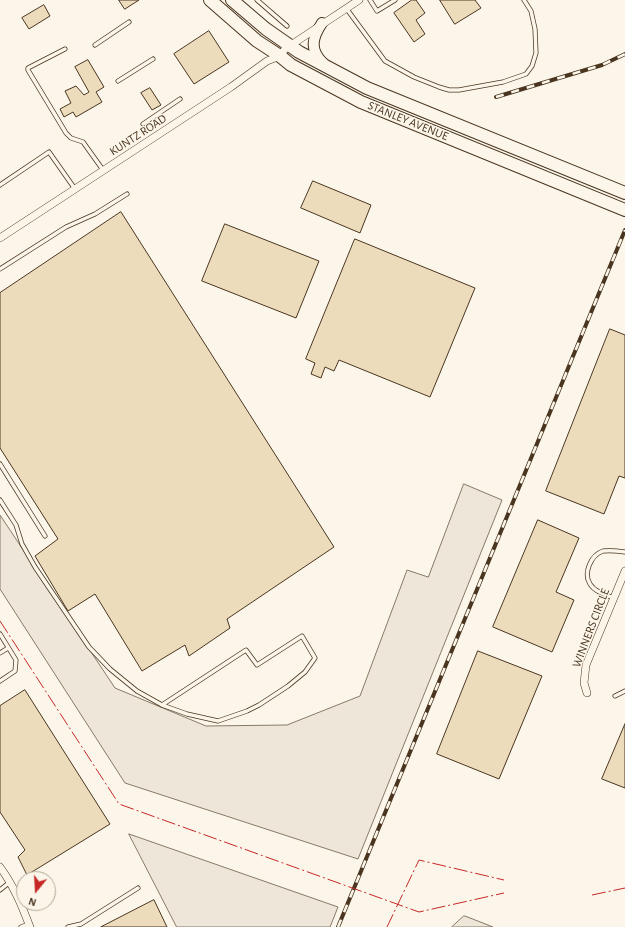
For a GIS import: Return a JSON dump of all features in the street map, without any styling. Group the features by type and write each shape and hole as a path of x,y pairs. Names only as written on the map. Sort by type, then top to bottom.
{"main road":[{"name":"STANLEY AVENUE","path":"210,0 256,41 285,50 330,69 367,88 625,194"},
{"name":"STANLEY AVENUE","path":"232,0 266,29 285,50 291,65 361,102 625,210"},
{"path":"322,23 316,32 313,45 315,53 330,69"}],"street":[{"name":"KUNTZ ROAD","path":"0,238 232,87 322,23 359,0"},
{"name":"WINNERS CIRCLE","path":"587,693 584,683 586,665 625,571"},
{"path":"0,867 20,900 30,925"}],"lane":[{"path":"257,0 288,26"},
{"path":"370,0 377,11 394,0"},
{"path":"346,8 385,61 414,77 439,87 449,90 459,90 503,82 526,74 532,66 536,53 535,29 531,11 524,0"},
{"path":"95,45 129,22"},
{"path":"65,49 28,68 28,70 66,133 71,138 83,142 104,171"},
{"path":"118,81 153,59"},
{"path":"143,124 180,99"},
{"path":"0,185 49,152 75,190"},
{"path":"0,269 66,227 95,214 127,194"},
{"path":"0,464 45,536"},
{"path":"0,500 16,525 22,544 35,567 89,647 110,669 137,691 162,704 187,714 218,721 247,711 259,705 288,686 305,672 315,658 302,636 257,665 246,650 162,704"},
{"path":"614,598 597,591 590,584 587,570 592,560 601,552 613,550 625,552"},
{"path":"0,634 16,660 15,671 0,681"},
{"path":"0,653 8,648"},
{"path":"615,696 625,691"},
{"path":"0,890 10,882"},
{"path":"68,927 81,924 138,888"},
{"path":"21,927 30,925"}],"shaded area":[{"path":"464,484 502,500 358,859 125,783 0,589 0,515 115,688 206,726 287,725 360,696 407,570 428,577"},
{"path":"129,834 338,907 330,927 177,927"},
{"path":"465,916 493,927 452,927"}],"building":[{"path":"119,0 139,0 125,9"},
{"path":"412,0 416,0 425,13 416,20 425,34 414,42 394,13"},
{"path":"440,0 475,0 481,8 455,24"},
{"path":"44,5 50,16 29,29 22,18"},
{"path":"209,31 229,62 194,84 174,54"},
{"path":"88,60 104,87 96,92 102,102 76,117 73,112 64,117 60,109 71,103 65,91 76,86 84,95 89,92 75,67"},
{"path":"150,88 161,105 152,110 141,93"},
{"path":"313,181 371,205 360,233 301,208"},
{"path":"121,212 334,547 227,619 230,628 189,656 185,645 142,671 95,594 68,611 35,556 58,539 0,448 0,293"},
{"path":"225,224 319,261 296,318 202,281"},
{"path":"355,239 475,288 430,397 339,360 334,371 325,367 321,378 311,374 315,363 306,359"},
{"path":"610,329 625,335 625,478 619,476 604,514 546,491"},
{"path":"538,520 579,538 556,592 574,600 552,652 493,627"},
{"path":"478,651 542,676 499,779 437,754"},
{"path":"25,690 110,824 34,871 25,871 18,857 25,850 0,812 0,706"},
{"path":"625,724 625,788 602,779"},
{"path":"154,900 167,927 101,927"}],"railway":[{"path":"496,97 602,65 625,54"},
{"path":"338,927 625,230"}],"power":[{"path":"0,621 119,804 419,912 504,893"},
{"path":"387,927 419,860 504,880"},
{"path":"592,895 625,888"}]}
